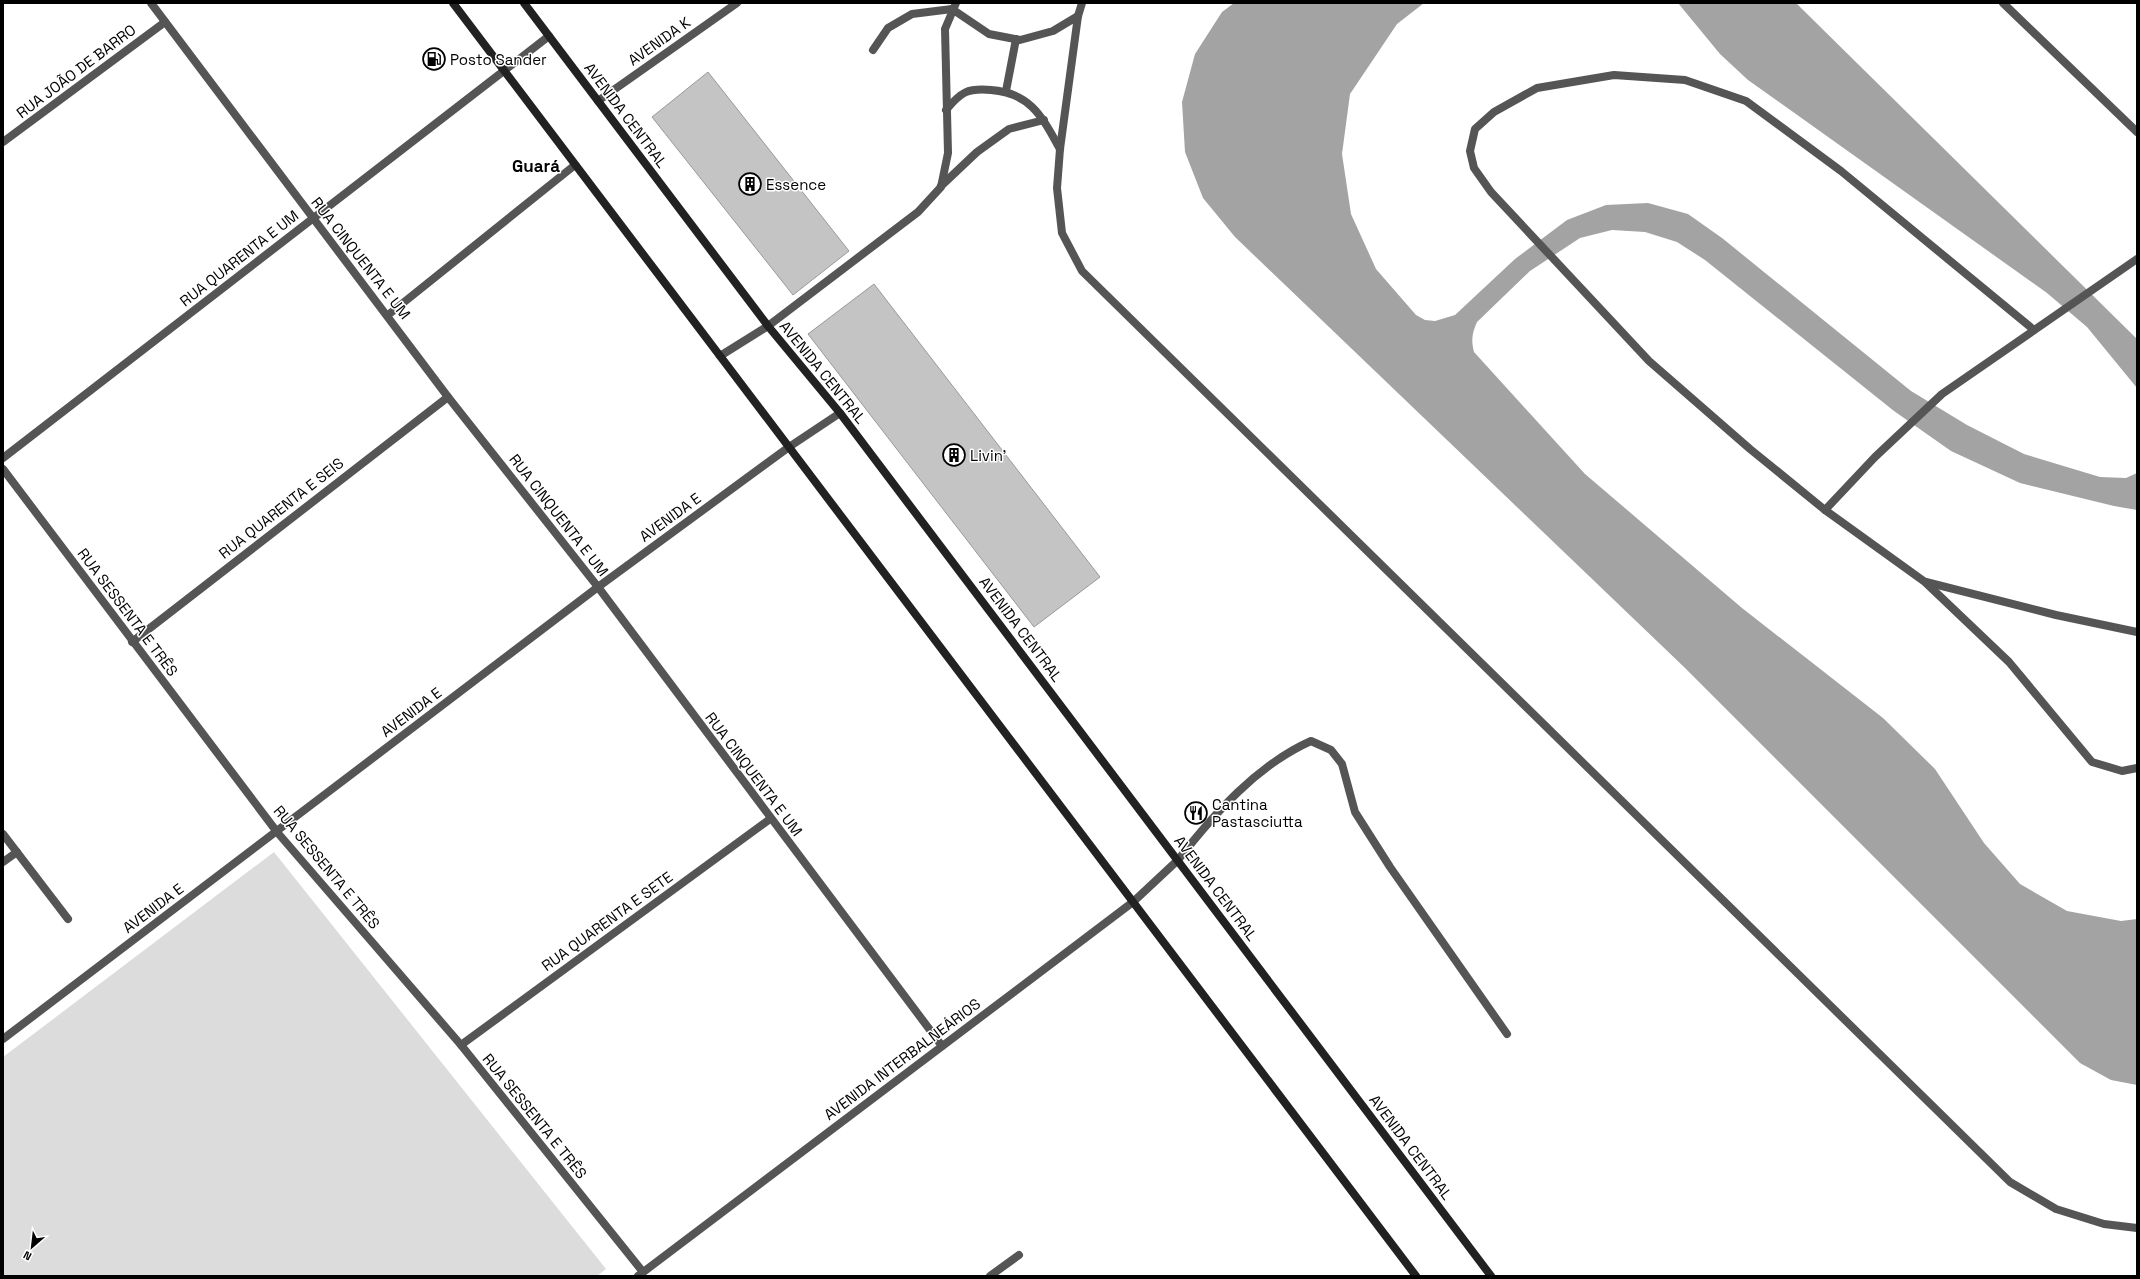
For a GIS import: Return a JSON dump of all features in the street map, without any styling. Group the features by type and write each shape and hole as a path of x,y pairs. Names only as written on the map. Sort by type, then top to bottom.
{"main road":[{"path":"453,3 1416,1276"},
{"name":"AVENIDA CENTRAL","path":"524,3 768,326 840,413 1491,1276"}],"street":[{"name":"RUA CINQUENTA E UM","path":"151,3 448,396 598,587 770,819 942,1046"},
{"name":"AVENIDA K","path":"598,102 737,3"},
{"path":"1082,3 1078,16 1060,149 1057,188 1062,233 1082,270 2010,1182 2056,1209 2104,1224 2137,1228"},
{"path":"2003,3 2137,132"},
{"path":"873,50 888,28 912,14 954,6 989,34 1016,40 1053,31 1078,16"},
{"path":"941,187 948,153 945,29 954,6"},
{"name":"RUA JOÃO DE BARRO","path":"3,142 166,22"},
{"name":"RUA QUARENTA E UM","path":"3,458 549,36"},
{"path":"1006,91 1016,40"},
{"path":"2034,330 1841,171 1746,101 1685,80 1614,75 1537,88 1494,112 1475,129 1470,151 1474,168 1491,192 1649,361 1825,510 1925,582 2009,662 2092,762 2122,771 2137,768"},
{"path":"946,110 960,94 979,89 1006,91 1020,96 1044,120 1060,149"},
{"path":"720,356 768,326 918,212 977,152 1009,129 1044,120"},
{"path":"388,315 575,165"},
{"path":"1825,510 1875,457 1942,394 2103,281 2137,259"},
{"name":"RUA QUARENTA E SEIS","path":"132,642 448,396"},
{"name":"AVENIDA E","path":"3,1039 598,587 789,447 840,413"},
{"name":"RUA SESSENTA E TRÊS","path":"3,469 132,642 277,832 460,1045 641,1274"},
{"path":"1925,582 2056,615 2137,632"},
{"name":"AVENIDA INTERBALNEÁRIOS","path":"641,1274 1134,902 1178,860 1203,828 1231,798 1290,750 1311,741 1331,750 1342,764 1355,812 1390,867 1507,1034"},
{"name":"RUA QUARENTA E SETE","path":"460,1045 770,819"},
{"path":"3,834 68,919"},
{"path":"3,862 17,852"},
{"path":"990,1276 1019,1254"}],"shaded area":[{"path":"1234,3 1424,3 1397,24 1350,94 1342,154 1351,214 1376,269 1416,315 1425,320 1435,321 1455,315 1515,259 1567,220 1606,205 1648,203 1688,214 1722,238 1911,391 1967,425 2024,454 2100,477 2126,478 2137,473 2137,510 2114,506 2020,483 1951,451 1894,411 1705,260 1677,242 1645,232 1612,230 1580,238 1530,271 1477,322 1473,333 1472,344 1474,352 1585,474 1742,608 1883,718 1935,769 1984,843 2020,884 2067,911 2121,921 2137,919 2137,1085 2111,1080 2080,1063 1684,667 1235,237 1203,198 1185,152 1182,102 1195,54 1222,12"},
{"path":"1678,3 1796,3 2137,339 2137,388 2087,327 2047,293 1748,80 1720,54"},
{"path":"274,852 606,1269 597,1276 3,1276 3,1057"}],"building":[{"name":"Essence","path":"708,72 849,251 793,295 652,117"},
{"name":"Livin'","path":"874,284 1100,577 1034,627 808,334"}],"place":[{"name":"Posto Sander","path":"434,59"},
{"name":"Essence","path":"750,184"},
{"name":"Livin'","path":"954,455"},
{"name":"Cantina Pastasciutta","path":"1196,813"}],"district":[{"name":"Guará","path":"536,166"}]}
